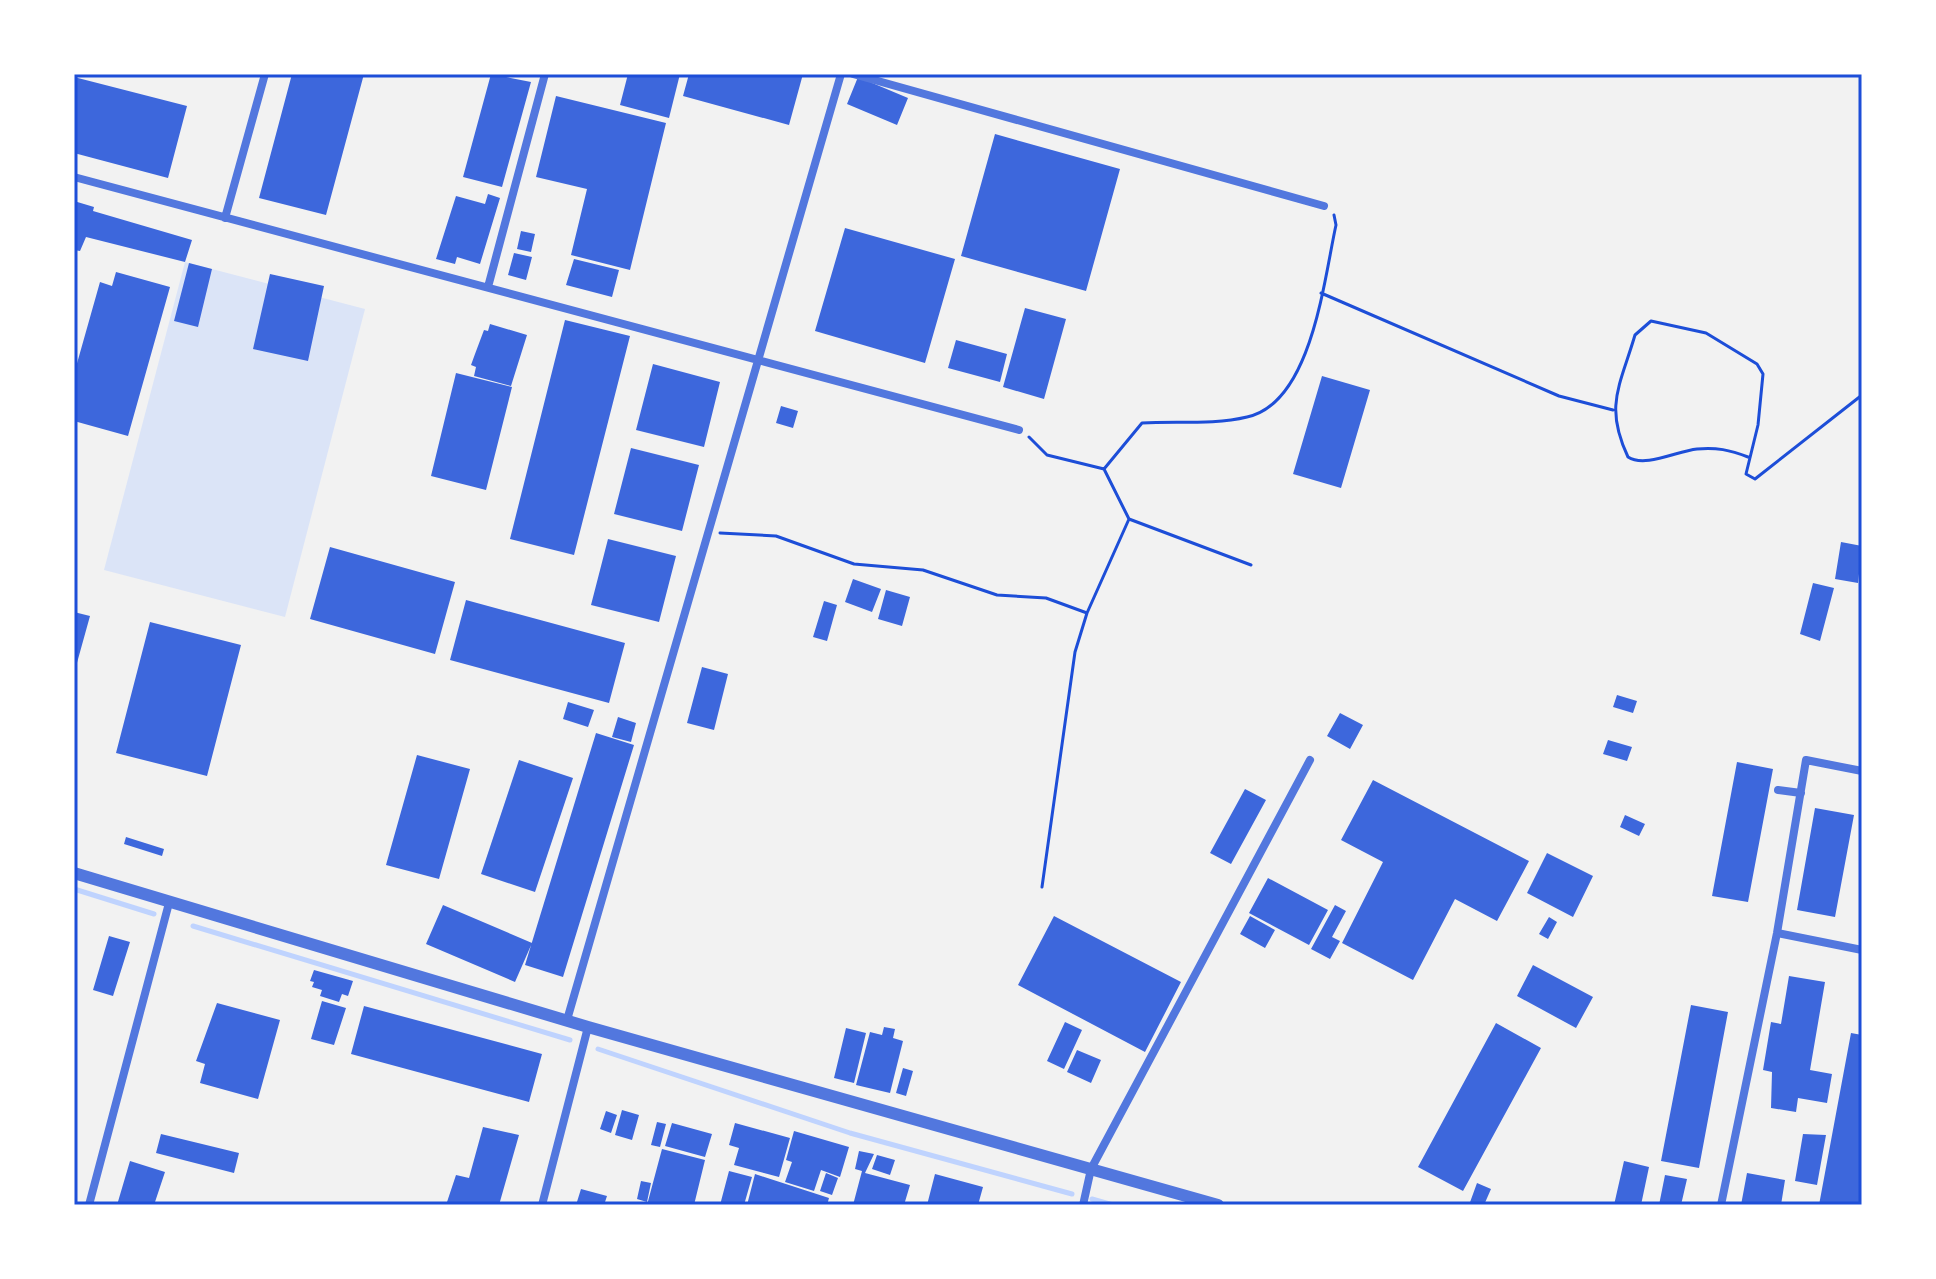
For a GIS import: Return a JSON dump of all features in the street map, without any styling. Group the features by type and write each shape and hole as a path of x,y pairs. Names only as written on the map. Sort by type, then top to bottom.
{"street":[{"path":"225,218 265,74"},
{"path":"488,287 545,74"},
{"path":"567,1020 841,74"},
{"path":"853,74 1324,206"},
{"path":"74,177 1019,430"},
{"path":"1083,1205 1091,1169 1310,760"},
{"path":"1721,1205 1777,933 1806,760 1862,771"},
{"path":"1778,790 1801,793"},
{"path":"74,873 588,1027 1218,1205"},
{"path":"89,1205 169,903"},
{"path":"1777,933 1862,950"},
{"path":"542,1205 588,1027"}],"path":[{"path":"1104,469 1142,423 1247,418 1268,409 1302,365 1336,225 1333,213 1324,206"},
{"path":"1321,293 1559,396 1613,410"},
{"path":"1748,457 1726,448 1696,449 1631,461 1615,430 1613,410 1635,335 1643,325 1651,321 1706,333 1757,364 1763,374 1758,425 1746,474 1755,479 1862,395"},
{"path":"1019,430 1047,455 1104,469 1129,519 1251,565"},
{"path":"1042,887 1075,652 1087,613 1129,519"},
{"path":"708,532 776,536 854,564 923,570 997,595 1046,598 1087,613"}],"shaded area":[{"path":"185,262 365,309 285,617 104,570"}],"building":[{"path":"292,74 364,74 326,215 259,198"},
{"path":"491,74 531,82 502,187 463,177"},
{"path":"628,74 680,74 669,118 620,105"},
{"path":"689,74 803,74 789,125 683,96"},
{"path":"74,77 187,106 168,178 74,153"},
{"path":"858,77 908,98 897,125 847,104"},
{"path":"556,96 666,123 630,270 571,255 587,189 536,177"},
{"path":"995,134 1120,169 1086,291 961,256"},
{"path":"488,194 500,198 480,264 457,257 455,264 436,259 456,196 485,204"},
{"path":"74,201 94,207 93,211 192,240 185,262 86,237 80,251 74,250"},
{"path":"845,228 955,259 925,363 815,331"},
{"path":"521,231 535,234 531,252 517,249"},
{"path":"514,253 532,257 526,280 508,275"},
{"path":"574,259 619,270 612,297 566,285"},
{"path":"189,263 212,269 198,327 174,321"},
{"path":"116,272 170,287 128,436 74,421 77,409 74,408 74,374 100,282 112,286"},
{"path":"270,274 324,286 308,361 253,349"},
{"path":"1025,308 1066,319 1044,399 1003,387"},
{"path":"565,320 630,336 574,555 510,539"},
{"path":"490,324 527,335 511,386 474,376 476,367 471,365 484,330 488,331"},
{"path":"956,340 1007,354 1000,382 948,368"},
{"path":"653,364 720,382 704,447 636,430"},
{"path":"456,373 512,387 486,490 431,476"},
{"path":"1322,376 1370,390 1341,488 1293,474"},
{"path":"781,406 798,411 793,428 776,423"},
{"path":"631,448 699,465 682,531 614,514"},
{"path":"608,539 676,556 659,622 591,605"},
{"path":"1841,542 1862,546 1858,583 1835,579"},
{"path":"330,547 455,582 435,654 310,619"},
{"path":"853,579 881,589 872,612 845,602"},
{"path":"1813,583 1834,588 1820,641 1800,634"},
{"path":"886,590 910,597 902,626 878,619"},
{"path":"466,600 625,643 609,703 450,660"},
{"path":"824,601 837,605 827,641 813,637"},
{"path":"74,612 90,616 75,670 74,669"},
{"path":"150,622 241,645 207,776 116,753"},
{"path":"702,667 728,674 714,730 687,723"},
{"path":"1617,695 1637,701 1633,713 1613,707"},
{"path":"568,702 594,710 588,727 563,719"},
{"path":"1340,713 1363,725 1350,749 1327,736"},
{"path":"618,717 636,723 631,742 612,737"},
{"path":"596,733 634,745 563,977 525,965"},
{"path":"1608,740 1632,747 1627,761 1603,754"},
{"path":"417,755 470,769 439,879 386,865"},
{"path":"519,760 573,778 535,892 481,874"},
{"path":"1737,762 1773,769 1748,902 1712,896"},
{"path":"1373,780 1529,861 1497,921 1455,899 1413,980 1342,943 1383,862 1341,840"},
{"path":"1245,789 1266,800 1231,864 1210,853"},
{"path":"1815,808 1854,815 1835,917 1797,910"},
{"path":"1625,815 1645,824 1639,836 1620,827"},
{"path":"126,837 164,849 162,856 124,844"},
{"path":"1547,853 1593,876 1573,917 1527,893"},
{"path":"1268,878 1328,910 1309,945 1249,913"},
{"path":"443,905 532,943 515,982 426,944"},
{"path":"1335,905 1346,911 1332,937 1340,941 1330,959 1311,949"},
{"path":"1054,916 1181,982 1145,1052 1018,985"},
{"path":"1250,916 1275,930 1265,948 1240,934"},
{"path":"1549,917 1557,922 1548,939 1539,934"},
{"path":"109,936 130,942 113,996 93,990"},
{"path":"1533,965 1593,997 1576,1028 1517,996"},
{"path":"314,970 353,981 348,996 342,994 339,1002 320,996 322,990 312,987 314,982 310,981"},
{"path":"1789,976 1825,982 1810,1070 1832,1074 1827,1103 1798,1098 1796,1112 1771,1108 1772,1072 1763,1070 1771,1022 1781,1024"},
{"path":"322,1001 346,1008 334,1045 311,1039"},
{"path":"217,1003 280,1020 258,1099 200,1083 205,1064 196,1061"},
{"path":"1691,1005 1728,1012 1699,1168 1661,1161"},
{"path":"364,1006 542,1054 529,1102 351,1054"},
{"path":"1065,1022 1082,1030 1064,1069 1047,1061"},
{"path":"1496,1023 1541,1048 1463,1191 1418,1167"},
{"path":"884,1027 895,1029 893,1038 903,1041 890,1093 856,1085 870,1032 882,1035"},
{"path":"846,1028 866,1033 854,1083 834,1078"},
{"path":"1851,1033 1862,1035 1860,1205 1819,1205"},
{"path":"1077,1050 1101,1060 1091,1083 1067,1072"},
{"path":"903,1068 913,1071 906,1096 896,1093"},
{"path":"622,1110 639,1115 632,1140 615,1135"},
{"path":"606,1111 617,1115 611,1133 600,1129"},
{"path":"657,1122 666,1124 660,1147 651,1145"},
{"path":"672,1123 712,1134 705,1157 665,1146"},
{"path":"735,1123 790,1138 779,1177 734,1165 739,1148 729,1145"},
{"path":"483,1127 519,1135 499,1205 446,1205 456,1175 469,1178"},
{"path":"794,1131 849,1147 840,1177 821,1170 814,1191 785,1182 792,1162 786,1160"},
{"path":"161,1134 239,1153 234,1173 156,1153"},
{"path":"1803,1134 1826,1135 1817,1185 1795,1181"},
{"path":"662,1149 705,1160 694,1205 647,1205"},
{"path":"859,1151 874,1154 865,1173 910,1185 904,1205 853,1205 862,1171 855,1169"},
{"path":"877,1155 895,1160 890,1175 872,1169"},
{"path":"130,1161 165,1172 154,1205 117,1205"},
{"path":"1624,1161 1649,1167 1641,1205 1614,1205"},
{"path":"729,1171 752,1177 744,1205 720,1205"},
{"path":"826,1173 838,1178 832,1195 820,1191"},
{"path":"1747,1173 1785,1180 1781,1205 1741,1205"},
{"path":"755,1174 829,1198 827,1205 747,1205"},
{"path":"935,1174 983,1187 978,1205 927,1205"},
{"path":"1665,1175 1687,1179 1681,1205 1659,1205"},
{"path":"641,1181 651,1183 647,1202 637,1199"},
{"path":"1477,1183 1491,1189 1484,1205 1469,1205"},
{"path":"581,1189 607,1196 604,1205 576,1205"}],"waterway":[{"path":"74,889 154,914"},
{"path":"193,926 570,1040"},
{"path":"598,1049 850,1133 1072,1194"},
{"path":"1092,1199 1113,1205"}]}
